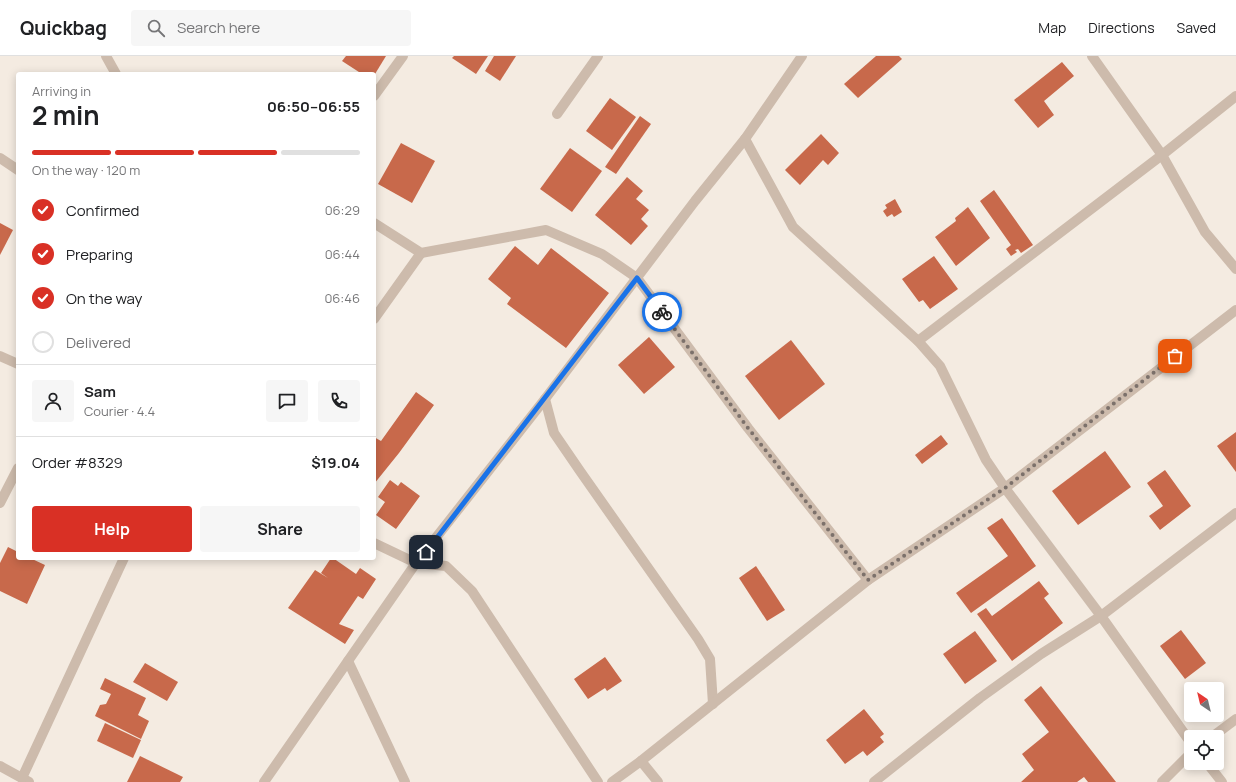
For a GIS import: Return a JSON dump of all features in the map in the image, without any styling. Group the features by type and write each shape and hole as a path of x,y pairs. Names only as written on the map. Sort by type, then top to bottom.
{"street":[{"path":"106,56 115,72"},
{"path":"376,93 404,56"},
{"path":"557,114 598,56"},
{"path":"264,782 416,563 545,399 695,201 745,139 802,56"},
{"path":"1092,56 1162,155 1205,232 1236,269"},
{"path":"918,341 1162,155 1236,96"},
{"path":"745,139 793,227 918,341 940,366 986,460 1005,488 1101,616 1184,734"},
{"path":"0,158 16,169"},
{"path":"376,224 421,253 546,230 602,254 637,278 748,428 868,580"},
{"path":"376,316 421,253"},
{"path":"612,782 641,761 868,580 1005,488 1236,310"},
{"path":"0,356 16,363"},
{"path":"545,399 554,433 698,639 710,659 713,704"},
{"path":"0,503 16,472"},
{"path":"874,782 980,698 1041,654 1101,616 1236,513"},
{"path":"376,544 416,563 446,566 472,591 598,782"},
{"path":"0,766 25,780 123,560"},
{"path":"348,660 405,782"},
{"path":"1221,730 1236,719"},
{"path":"641,761 658,782"},
{"path":"1162,782 1184,761"},
{"path":"1212,770 1222,782"}],"building":[{"path":"346,56 386,56 376,72 359,72 342,61"},
{"path":"454,56 488,56 476,74 452,58"},
{"path":"494,56 516,56 500,81 485,71"},
{"path":"876,56 899,56 902,59 858,98 844,84"},
{"path":"1062,62 1074,76 1044,101 1054,115 1038,128 1014,100"},
{"path":"610,98 636,117 612,150 586,131"},
{"path":"640,116 651,124 616,174 605,167"},
{"path":"821,134 839,153 828,165 823,160 800,185 785,170"},
{"path":"401,143 435,161 412,203 378,184"},
{"path":"570,148 602,171 572,212 540,189"},
{"path":"627,177 643,191 636,199 649,210 641,219 648,226 631,245 595,215"},
{"path":"994,190 1033,245 1021,253 1018,249 1015,250 1017,252 1011,256 1006,249 1011,245 980,201"},
{"path":"895,199 902,212 894,217 892,214 887,217 883,211 887,208 885,205"},
{"path":"968,207 990,238 956,266 935,237 956,221 955,218"},
{"path":"0,223 13,230 0,255"},
{"path":"515,246 538,265 551,248 609,293 566,348 507,304 511,298 488,279"},
{"path":"934,256 958,289 930,309 923,300 919,302 902,279"},
{"path":"649,337 675,367 644,394 618,365"},
{"path":"791,340 825,384 779,420 745,376"},
{"path":"416,392 434,405 376,482 376,438 381,441"},
{"path":"1236,432 1236,472 1217,446"},
{"path":"941,435 948,444 922,464 915,455"},
{"path":"1105,451 1131,487 1078,525 1052,491"},
{"path":"1165,470 1191,506 1160,530 1149,516 1163,506 1147,483"},
{"path":"390,480 398,486 401,482 420,496 396,529 376,515 385,502 378,497"},
{"path":"1002,518 1036,566 971,613 956,593 1008,556 987,528"},
{"path":"8,547 16,551 16,560 34,560 45,565 27,604 0,591 0,563"},
{"path":"330,560 336,560 356,574 360,568 376,579 363,599 358,596 339,624 354,630 345,644 288,608 315,570 328,578 321,573"},
{"path":"756,566 785,610 767,621 739,578"},
{"path":"1039,581 1049,594 1044,598 1063,623 1012,661 977,614 986,608 992,616"},
{"path":"1181,630 1206,663 1185,679 1160,646"},
{"path":"975,631 997,661 965,684 943,654"},
{"path":"605,657 622,681 607,691 605,688 588,699 574,679"},
{"path":"145,663 178,682 167,701 133,682"},
{"path":"105,678 146,698 138,715 149,721 141,739 95,716 100,705 106,704 111,694 100,689"},
{"path":"1041,686 1116,782 1088,782 1084,777 1077,782 1021,782 1034,770 1022,754 1049,732 1024,700"},
{"path":"864,709 884,734 880,737 884,742 867,756 863,751 845,764 826,740"},
{"path":"105,723 141,740 133,758 97,741"},
{"path":"140,756 183,777 180,782 127,782"}],"way so far":[{"path":"662,312 748,428 868,580 1005,488 1175,356"}],"route":[{"path":"426,552 637,278 662,312"}]}
